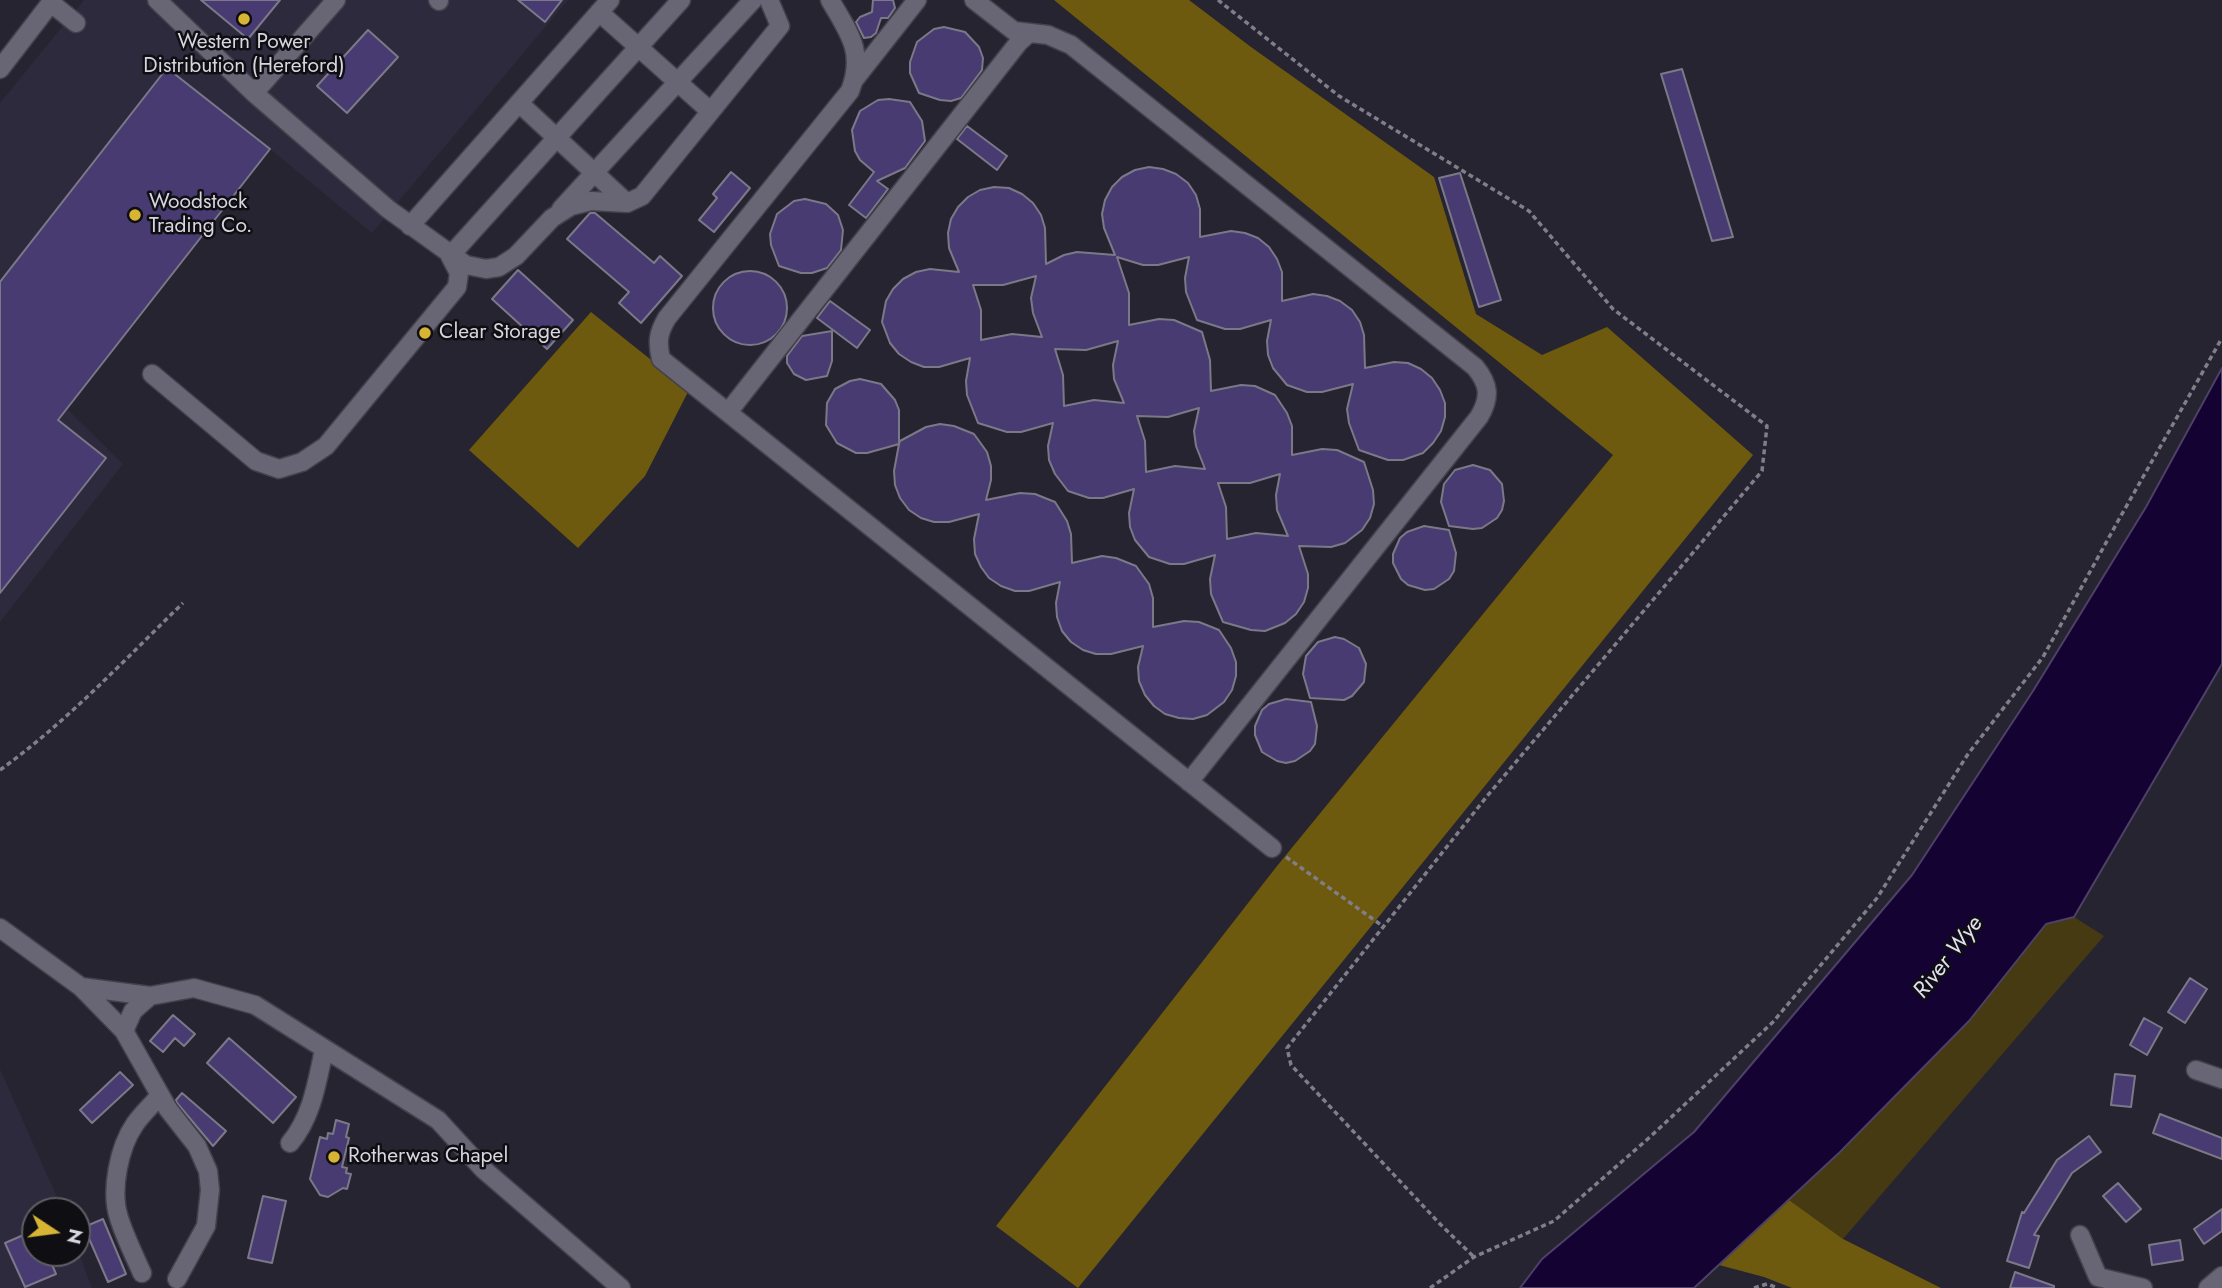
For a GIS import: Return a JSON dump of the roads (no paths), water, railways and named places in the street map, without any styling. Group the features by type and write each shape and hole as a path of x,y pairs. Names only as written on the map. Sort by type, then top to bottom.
{"street":[{"path":"157,0 254,93 388,209 450,256 466,265 486,269 499,267 516,256 753,0"},
{"path":"254,93 336,0"},
{"path":"450,256 681,0"},
{"path":"552,218 571,206 591,201 627,203 642,197 780,26 769,0"},
{"path":"830,0 853,40 858,65 845,99 676,307 659,332 658,347 662,359 1272,848"},
{"path":"854,79 917,0"},
{"path":"974,0 1014,30 1048,35 1071,45 1475,367 1487,384 1486,404 1479,417 1189,782"},
{"path":"0,69 52,1 76,23"},
{"path":"410,226 605,6 639,47 710,111"},
{"path":"729,411 1019,42 1029,33"},
{"path":"519,103 627,203"},
{"path":"152,374 256,461 279,469 302,462 326,446 457,287 459,273 450,256"},
{"path":"0,928 81,987 124,1031 160,1095 197,1146 208,1171 210,1190 206,1226 177,1279"},
{"path":"81,987 150,996 194,988 255,1005 438,1120 483,1169 621,1288"},
{"path":"124,1031 133,1011 150,996"},
{"path":"290,1143 298,1134 311,1104 324,1050"},
{"path":"2196,1070 2222,1079"},
{"path":"142,1273 118,1216 116,1179 134,1125 160,1095"},
{"path":"2080,1235 2098,1277 2143,1288"},
{"path":"2208,1288 2222,1276"}],"water":[{"name":"River Wye","path":"2222,368 2222,664 2074,917 2046,924 1969,1021 1840,1152 1694,1288 1520,1288 1542,1259 1694,1132 1912,875 2033,691 2146,507"}],"place":[{"name":"Western Power Distribution (Hereford)","path":"244,19"},
{"name":"Woodstock Trading Co.","path":"135,215"},
{"name":"Clear Storage","path":"425,333"},
{"name":"Rotherwas Chapel","path":"334,1157"}]}
